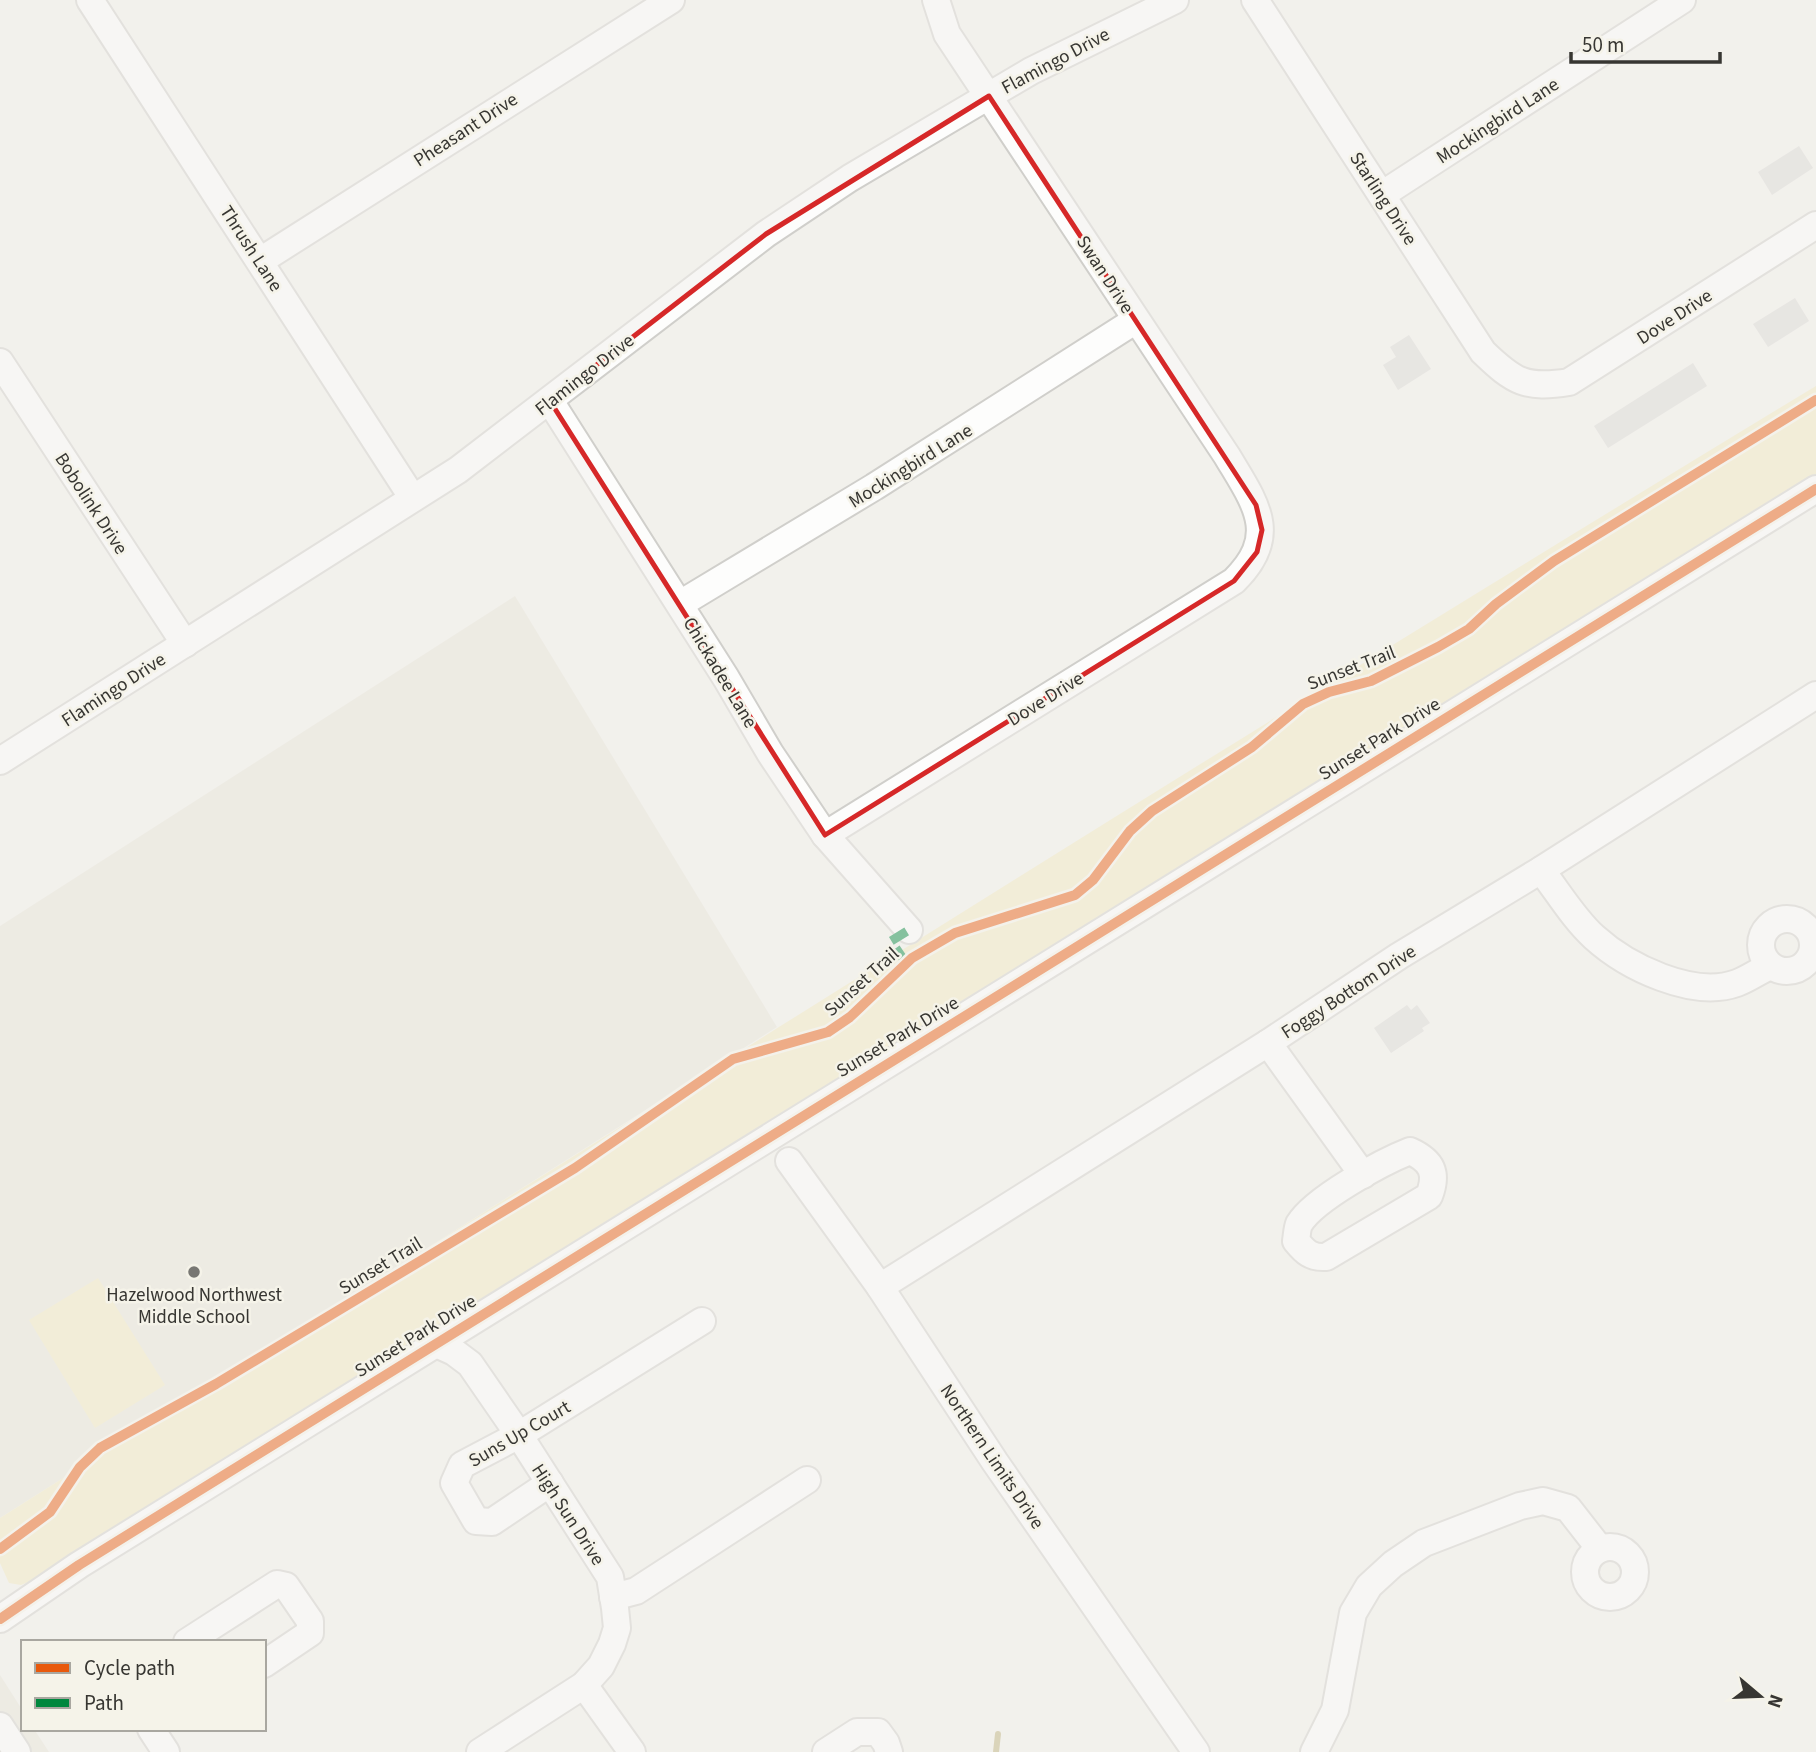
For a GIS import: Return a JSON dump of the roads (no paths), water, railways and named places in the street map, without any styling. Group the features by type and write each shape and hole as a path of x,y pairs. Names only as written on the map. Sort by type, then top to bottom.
{"street":[{"name":"Thrush Lane","path":"90,0 412,497"},
{"name":"Pheasant Drive","path":"260,261 671,0"},
{"name":"Swan Drive","path":"936,0 947,34 1256,505 1262,530 1257,552"},
{"name":"Flamingo Drive","path":"0,761 458,470 766,234 850,178 1031,71 1175,0"},
{"name":"Starling Drive","path":"1255,0 1483,352 1502,371 1525,385"},
{"name":"Mockingbird Lane","path":"1383,194 1682,0"},
{"name":"Dove Drive","path":"1525,385 1569,383 1816,225"},
{"name":"Mockingbird Lane","path":"680,604 885,480 1136,320"},
{"name":"Bobolink Drive","path":"0,362 184,643"},
{"name":"Chickadee Lane","path":"550,401 680,604 770,753 825,835 909,930"},
{"name":"Sunset Park Drive","path":"0,1619 79,1565 434,1343 1816,489"},
{"name":"Dove Drive","path":"825,835 1234,582 1257,552"},
{"name":"Foggy Bottom Drive","path":"880,1287 1268,1043 1399,956 1541,870 1816,695"},
{"path":"1541,870 1594,937 1651,975 1679,983 1711,986 1735,984 1770,966"},
{"path":"1268,1043 1363,1175"},
{"path":"1410,1151 1425,1158 1433,1169 1434,1182 1429,1196 1326,1257 1314,1258 1296,1241 1298,1226 1309,1212 1363,1175 1410,1151"},
{"name":"Northern Limits Drive","path":"789,1161 880,1287 995,1462 1196,1752"},
{"name":"Suns Up Court","path":"550,1483 492,1522 476,1521 454,1483 462,1465 519,1435 702,1321"},
{"name":"High Sun Drive","path":"434,1343 454,1352 470,1364 550,1483 610,1577 617,1628 601,1666 584,1685 480,1752"},
{"path":"613,1597 636,1591 807,1480"},
{"path":"1314,1752 1335,1710 1353,1613 1369,1586 1393,1564 1424,1543 1520,1506 1543,1501 1568,1508 1600,1549"},
{"path":"190,1640 276,1584 286,1586 310,1621 310,1633 266,1663"},
{"path":"584,1685 632,1752"},
{"path":"0,1726 17,1752"},
{"path":"827,1752 857,1732 877,1732 889,1752"}],"waterway":[{"path":"996,1752 998,1734"}],"place":[{"name":"Hazelwood Northwest Middle School","path":"194,1272"}]}
